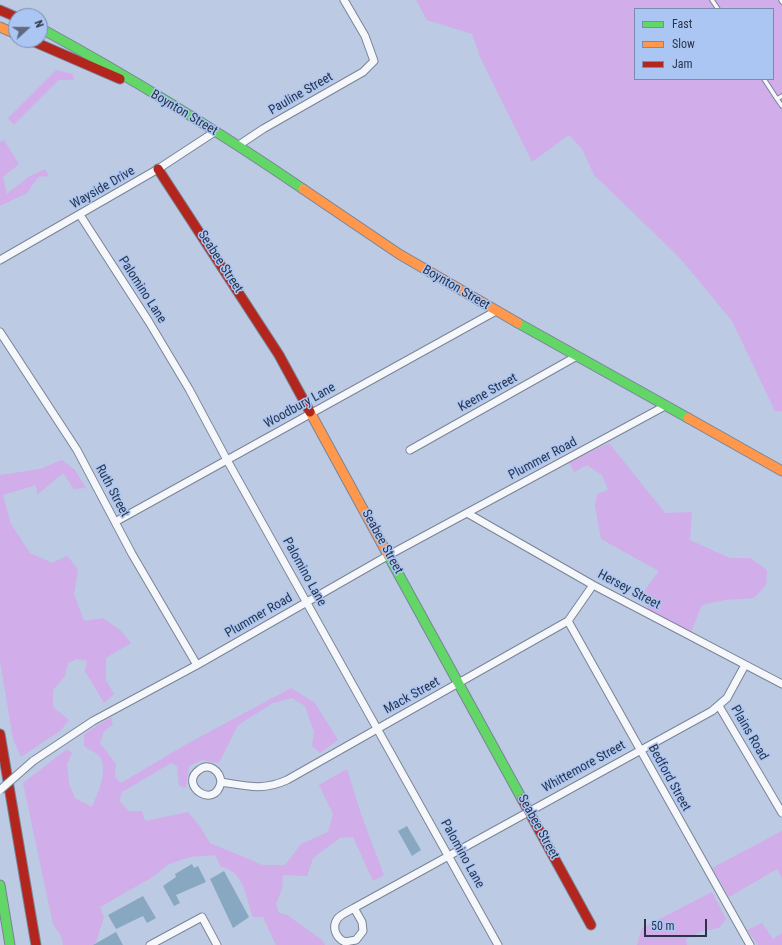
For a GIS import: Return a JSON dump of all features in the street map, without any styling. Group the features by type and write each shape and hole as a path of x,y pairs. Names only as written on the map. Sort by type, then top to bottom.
{"main road":[{"name":"Boynton Street","path":"48,32 98,59 141,87 239,145 406,258 496,311 782,471"},
{"name":"Boynton Street","path":"48,48 141,87"},
{"name":"Seabee Street","path":"158,169 259,322 312,413 592,925"},
{"path":"0,734 36,945"},
{"path":"0,885 10,945"}],"street":[{"name":"Pauline Street","path":"239,145 263,129 363,72 374,61 365,36 344,0"},
{"name":"Wayside Drive","path":"0,260 158,169 216,131"},
{"name":"Palomino Lane","path":"80,215 185,382 498,945"},
{"name":"Woodbury Lane","path":"115,522 496,311"},
{"name":"Ruth Street","path":"0,332 77,450 115,522 197,665"},
{"name":"Keene Street","path":"410,450 577,356"},
{"name":"Plummer Road","path":"0,790 33,761 93,721 197,665 389,555 665,406"},
{"name":"Hersey Street","path":"467,513 593,585 782,684"},
{"name":"Mack Street","path":"221,782 259,788 278,784 568,622 593,585"},
{"name":"Bedford Street","path":"568,622 750,945"},
{"name":"Whittemore Street","path":"354,908 362,922 363,930 356,940 345,942 336,935 335,924 340,916 354,908 448,855 719,706 727,698 745,665"},
{"name":"Plains Road","path":"719,706 782,813"},
{"path":"207,767 215,770 220,777 221,782 217,790 209,795 200,793 196,790 193,782 195,773 207,767"},
{"path":"150,945 202,917 217,945"}],"lane":[{"path":"765,80 782,106"},
{"path":"777,99 782,96"}],"shaded area":[{"path":"416,0 782,0 782,411 775,411 732,321 679,257 594,175 582,149 569,135 532,162 480,57 472,34 427,20"},
{"path":"56,70 73,74 74,80 59,80 14,125 8,118"},
{"path":"4,140 19,164 3,177 7,194 28,177 45,169 49,176 38,177 27,193 0,206 0,142"},
{"path":"609,443 665,513 692,512 690,540 730,558 750,558 767,570 766,585 754,598 725,600 702,605 691,632 648,609 645,590 659,571 601,539 595,506 597,494 608,490 602,475 587,465 574,472 569,462"},
{"path":"62,460 75,470 86,488 74,489 63,473 37,495 36,485 3,495 11,524 30,553 52,563 67,556 78,569 74,594 84,621 103,618 120,630 131,643 106,658 106,680 114,694 104,703 85,671 87,661 77,659 68,663 65,676 53,690 53,707 69,720 60,731 21,757 13,739 0,661 0,475 40,469"},
{"path":"291,688 315,703 338,740 320,753 312,746 314,732 305,706 292,698 273,703 238,725 219,763 202,760 189,766 186,788 179,786 177,766 171,763 122,792 119,801 129,811 142,811 145,821 188,812 199,825 210,843 263,865 285,865 301,844 328,832 333,814 319,785 347,769 361,814 384,875 373,881 353,837 340,838 313,858 307,876 283,875 282,889 276,904 279,913 287,915 322,940 325,945 276,945 263,917 253,917 240,880 235,874 221,867 215,855 190,857 169,864 151,878 100,907 104,917 95,945 63,945 61,936 53,924 23,783 67,749 72,753 67,764 69,784 75,798 92,807 103,776 103,769 100,757 84,746 84,734 111,717 113,724 104,731 100,743 116,764 115,777 121,783 185,745"},
{"path":"782,831 782,878 777,869 729,897 712,868"},
{"path":"712,892 726,919 719,928 703,931 686,939 687,945 637,945 642,928"},
{"path":"762,923 773,939 782,933 782,945 758,945 747,930"}],"building":[{"path":"407,826 421,850 412,856 398,831"},
{"path":"192,864 194,868 198,866 206,882 176,895 180,903 174,906 163,886 176,877 175,874"},
{"path":"224,871 249,917 233,928 210,879"},
{"path":"143,896 156,918 147,923 143,916 116,929 108,915"},
{"path":"116,932 123,945 93,945"}],"traffic: fast":[{"path":"48,33 173,105 239,146 303,189"},
{"path":"518,323 688,418"},
{"path":"388,555 522,799"},
{"path":"0,885 10,945"}],"traffic: slow":[{"path":"0,27 8,30"},
{"path":"303,189 399,254 518,323"},
{"path":"310,412 388,555"},
{"path":"688,418 782,471"}],"traffic: jam":[{"path":"0,10 8,14"},
{"path":"48,48 120,79"},
{"path":"158,169 279,355 310,412"},
{"path":"0,734 36,945"},
{"path":"522,799 591,925"}]}
